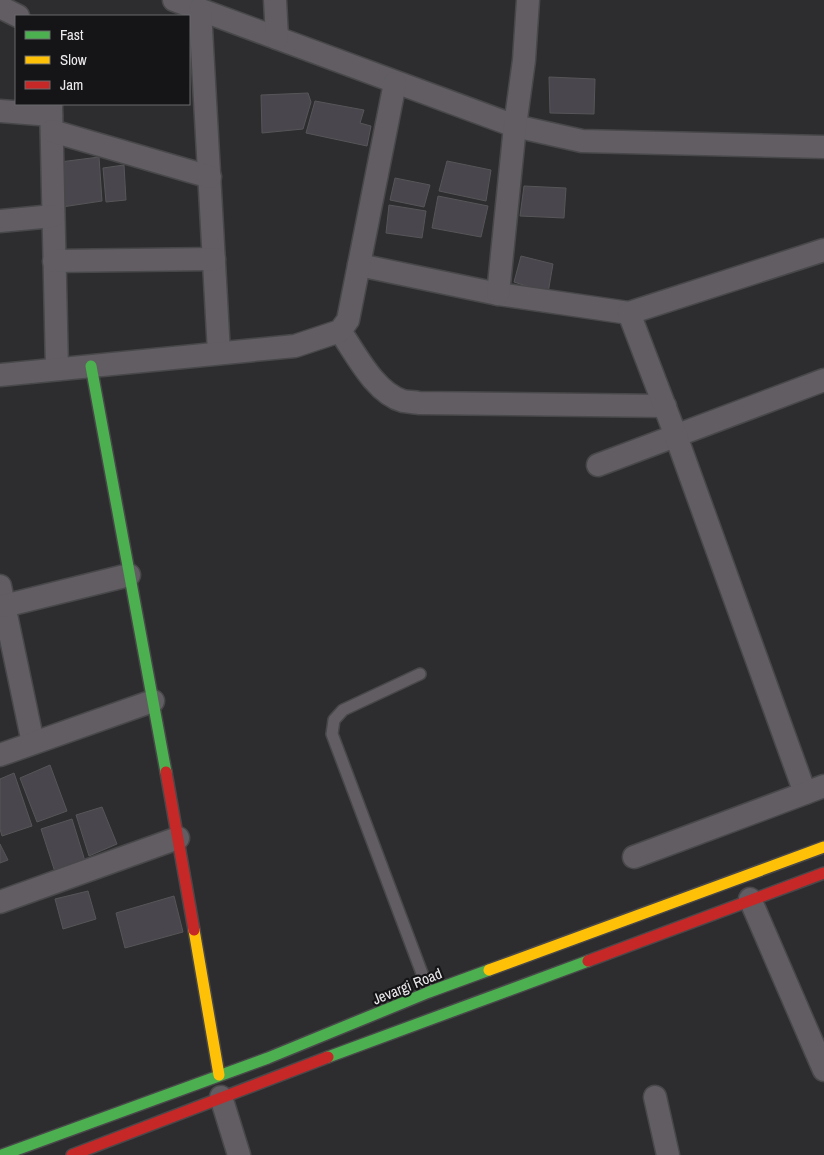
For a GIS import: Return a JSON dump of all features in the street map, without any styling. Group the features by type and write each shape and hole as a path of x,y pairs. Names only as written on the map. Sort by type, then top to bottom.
{"main road":[{"path":"91,366 178,838 220,1086"},
{"name":"Jevargi Road","path":"2,1155 220,1086 268,1058 429,992 824,847"},
{"path":"72,1155 220,1086 824,873"}],"street":[{"path":"174,0 514,126 582,141 824,146"},
{"path":"275,0 277,38"},
{"path":"498,294 514,126 524,60 528,0"},
{"path":"0,7 16,15"},
{"path":"200,10 219,353"},
{"path":"0,375 295,346 340,331 348,320 395,83"},
{"path":"0,111 51,116 210,177"},
{"path":"51,116 57,369"},
{"path":"0,221 53,216"},
{"path":"359,265 498,294 629,313 824,250"},
{"path":"54,261 214,259"},
{"path":"629,313 814,789 634,857"},
{"path":"340,331 375,382 388,394 403,401 419,403 665,406"},
{"path":"598,465 824,380"},
{"path":"33,743 2,596 129,575"},
{"path":"0,755 153,701"},
{"path":"0,902 178,838"},
{"path":"750,899 824,1070"},
{"path":"220,1086 239,1155"},
{"path":"655,1097 668,1155"}],"lane":[{"path":"420,674 343,710 334,720 332,734 429,992"}],"building":[{"path":"549,77 595,79 594,114 550,113"},
{"path":"308,93 311,102 303,129 262,133 261,95"},
{"path":"315,101 364,110 360,123 371,126 367,146 306,133"},
{"path":"99,157 102,201 62,207 60,162"},
{"path":"447,161 491,170 486,201 439,191"},
{"path":"124,165 126,200 106,202 103,168"},
{"path":"395,178 430,185 424,207 390,200"},
{"path":"524,186 566,188 564,218 520,216"},
{"path":"438,196 488,206 481,237 432,228"},
{"path":"389,205 426,211 422,238 386,233"},
{"path":"521,256 553,264 548,293 514,282"},
{"path":"50,765 67,811 37,822 20,778"},
{"path":"14,773 32,826 2,836 0,829 0,779"},
{"path":"102,807 117,844 89,856 76,815"},
{"path":"72,819 85,861 55,872 41,829"},
{"path":"0,844 8,860 0,863"},
{"path":"88,891 96,919 63,929 55,899"},
{"path":"174,896 183,932 125,948 116,913"}],"traffic: fast":[{"path":"91,366 166,772"},
{"path":"328,1057 588,961"},
{"path":"2,1155 268,1058 429,992 489,970"}],"traffic: slow":[{"path":"489,970 824,847"},
{"path":"194,930 219,1075"}],"traffic: jam":[{"path":"166,772 194,930"},
{"path":"588,961 824,873"},
{"path":"72,1155 328,1057"}]}
